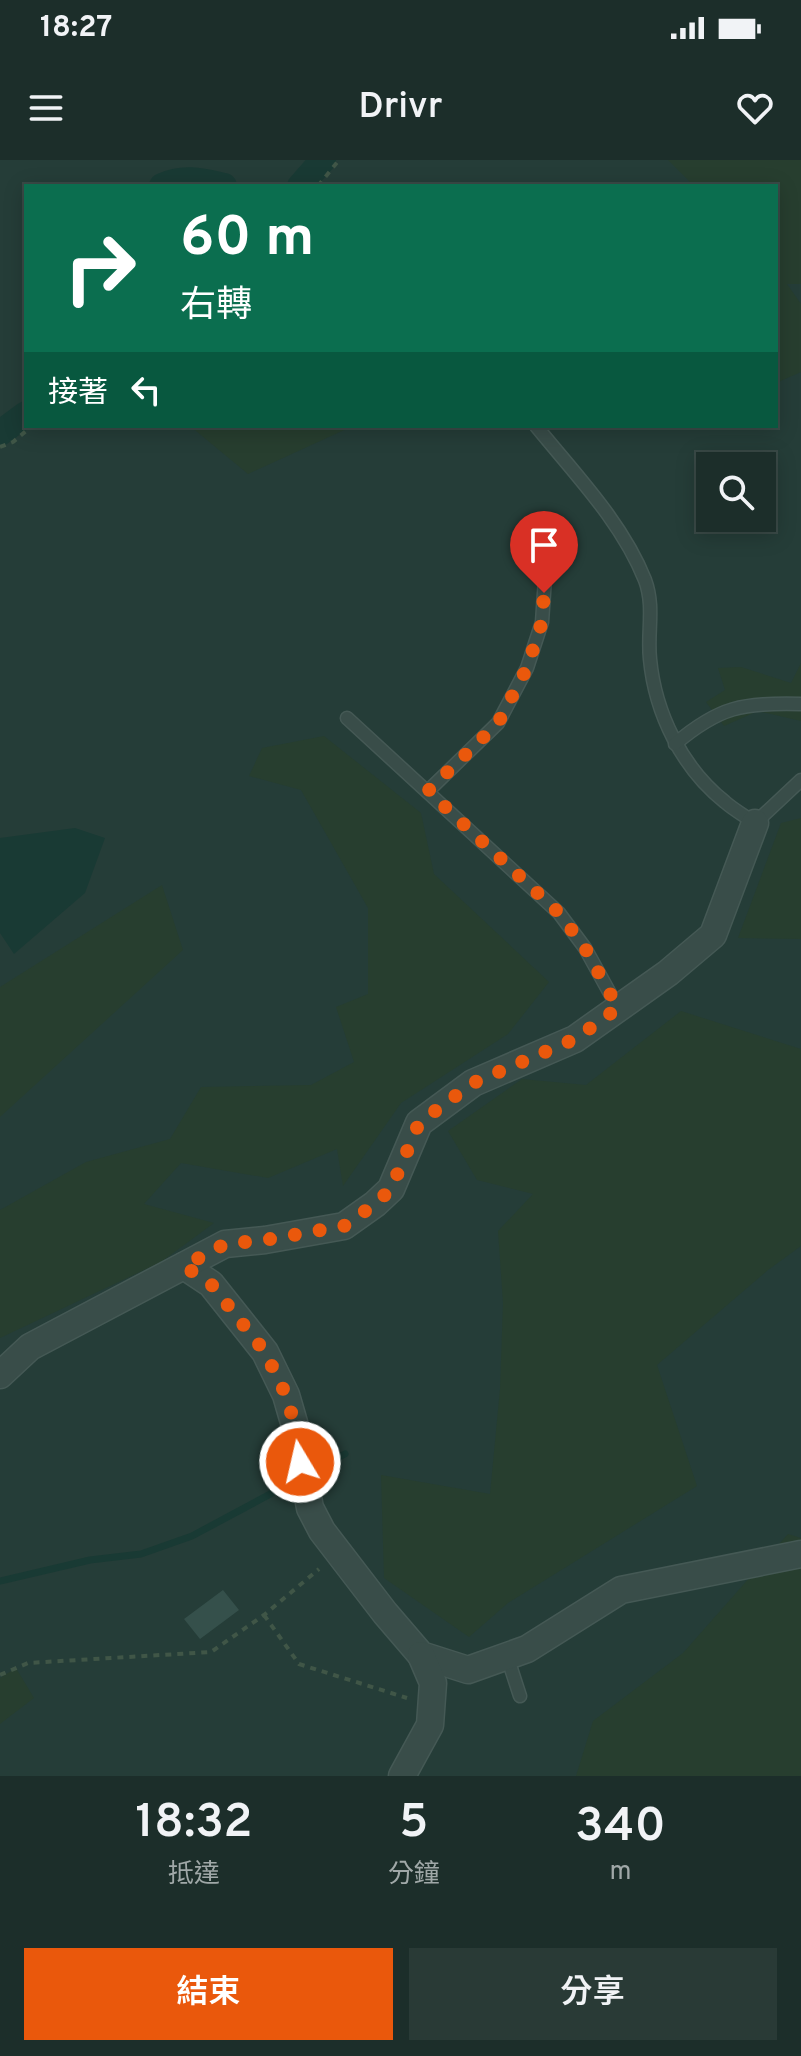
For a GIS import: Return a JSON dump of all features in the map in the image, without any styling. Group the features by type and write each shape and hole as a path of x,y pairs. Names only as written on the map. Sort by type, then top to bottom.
{"street":[{"path":"0,1375 30,1347 225,1244 344,1226 375,1204 391,1189 419,1123 473,1083 575,1039 668,973 713,935 755,823"},
{"path":"184,1266 211,1284 265,1352 286,1395 295,1426 310,1508 338,1553 421,1655 433,1683 430,1725 402,1776"},
{"path":"421,1655 468,1670 527,1649 621,1590 801,1554"}],"lane":[{"path":"538,428 629,545 646,583 651,606 650,658 657,698 675,744 723,801 755,823 801,780"},
{"path":"428,791 498,723 527,668 542,622 546,564"},
{"path":"675,744 712,715 741,706 801,704"},
{"path":"347,718 559,913 585,948 618,1008"},
{"path":"507,1656 520,1696"}],"path":[{"path":"320,184 339,160"},
{"path":"0,447 13,442 30,428"},
{"path":"0,1675 28,1663 211,1652 264,1615 338,1553"},
{"path":"264,1615 299,1664 432,1704"}],"shaded area":[{"path":"668,160 801,160 801,284 787,284 801,304 801,372 778,382 778,184 692,184"},
{"path":"192,428 349,428 248,474"},
{"path":"801,663 801,721 758,711 724,726 706,702 725,690 718,668 741,667 791,683"},
{"path":"324,736 421,813 434,874 549,982 508,1034 401,1103 343,1186 337,1149 268,1178 181,1163 144,1204 214,1223 161,1262 0,1338 0,1210 86,1162 170,1139 201,1087 311,1085 354,1062 336,1007 368,994 368,908 301,790 249,776 262,748"},
{"path":"801,818 801,939 738,938 781,823"},
{"path":"75,828 105,838 85,893 14,954 0,933 0,838"},
{"path":"162,885 183,950 0,1117 0,987"},
{"path":"681,1011 801,1049 801,1246 768,1270 657,1365 697,1486 508,1603 469,1637 384,1578 381,1475 490,1494 500,1389 503,1303 498,1231 533,1194 477,1180 448,1131 522,1079 586,1085"},
{"path":"788,1534 801,1538 801,1776 576,1776 593,1721 683,1653"},
{"path":"16,1668 34,1698 0,1724 0,1678"}],"building":[{"path":"223,1590 239,1610 200,1639 184,1619"}],"waterway":[{"path":"302,184 323,160"},
{"path":"167,184 185,180 215,184"},
{"path":"0,433 24,415"},
{"path":"0,1581 90,1560 141,1554 192,1536 345,1454"}],"route":[{"path":"300,1462 295,1426 286,1395 265,1352 211,1284 184,1266 225,1244 344,1226 391,1189 419,1123 473,1083 575,1039 618,1008 585,948 559,913 428,791 498,723 527,668 542,622 544,593"}]}
